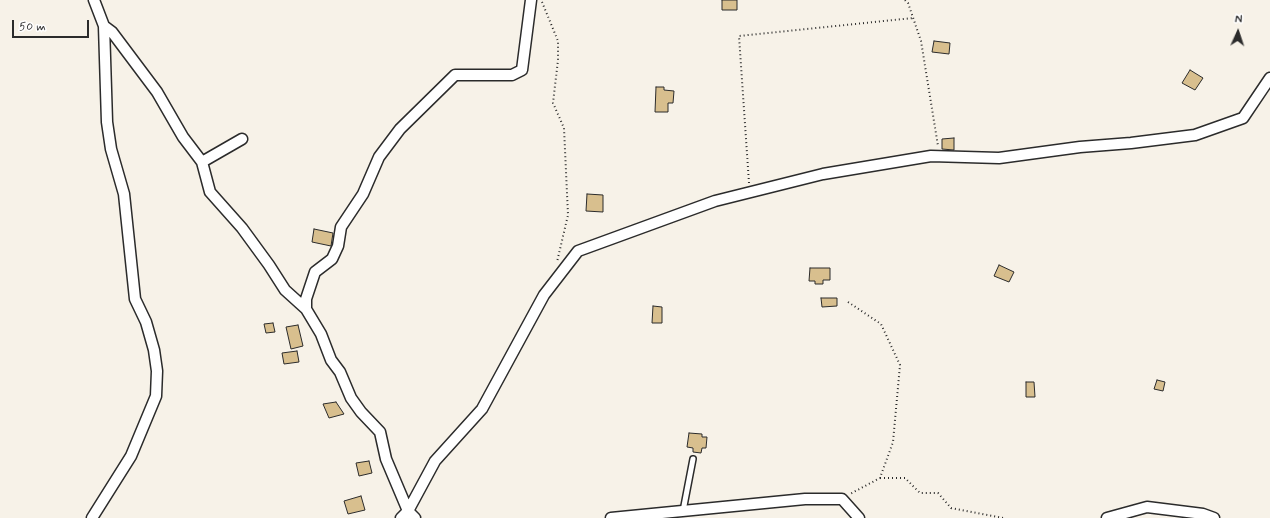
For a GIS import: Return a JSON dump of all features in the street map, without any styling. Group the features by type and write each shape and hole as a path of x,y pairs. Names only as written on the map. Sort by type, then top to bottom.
{"street":[{"path":"92,518 131,456 156,396 158,371 146,322 135,299 124,194 111,149 108,122 104,26 94,0"},
{"path":"306,309 306,299 315,272 332,259 338,246 341,227 363,194 380,157 400,130 455,76 512,75 522,70 531,0"},
{"path":"104,26 112,32 157,92 182,137 202,162 210,192 242,228 269,265 284,290 306,309 321,334 331,360 340,372 351,398 361,412 380,432 386,459 408,516"},
{"path":"408,516 435,461 482,409 544,295 578,251 714,200 823,174 931,156 999,158 1080,147 1131,143 1195,135 1243,118 1270,78"},
{"path":"202,162 242,139"},
{"path":"611,518 805,499 842,498 859,518"},
{"path":"1107,518 1147,507 1203,514 1214,518"}],"lane":[{"path":"682,511 693,459"}],"path":[{"path":"541,0 558,41 558,60 553,103 564,128 568,215 556,266"},
{"path":"905,0 908,3 921,41 939,156"},
{"path":"750,192 739,36 913,18"},
{"path":"848,302 881,324 900,365 893,442 880,478"},
{"path":"842,498 880,478 905,478 920,493 938,493 951,508 1003,518"}],"building":[{"path":"722,0 737,0 737,10 722,10"},
{"path":"934,41 950,43 949,54 932,52"},
{"path":"1190,70 1203,78 1195,90 1182,83"},
{"path":"656,87 664,87 664,90 674,91 673,103 668,103 668,112 655,112"},
{"path":"954,138 954,150 942,149 942,139"},
{"path":"587,194 603,195 603,212 586,211"},
{"path":"314,229 333,233 331,246 312,242"},
{"path":"999,265 1014,272 1009,282 994,276"},
{"path":"810,268 830,268 830,280 823,280 823,284 815,284 815,281 809,281"},
{"path":"821,298 837,298 837,306 822,307"},
{"path":"653,306 662,307 662,323 652,323"},
{"path":"273,323 275,332 266,333 264,324"},
{"path":"298,325 303,346 291,349 286,327"},
{"path":"297,351 299,362 284,364 282,353"},
{"path":"1157,380 1165,382 1163,391 1154,389"},
{"path":"1026,382 1034,382 1035,397 1026,397"},
{"path":"336,402 344,414 329,418 323,404"},
{"path":"689,433 702,434 702,437 707,437 706,448 702,448 701,453 693,452 693,448 687,447"},
{"path":"369,461 372,473 359,476 356,463"},
{"path":"361,496 365,510 348,514 344,501"}]}
